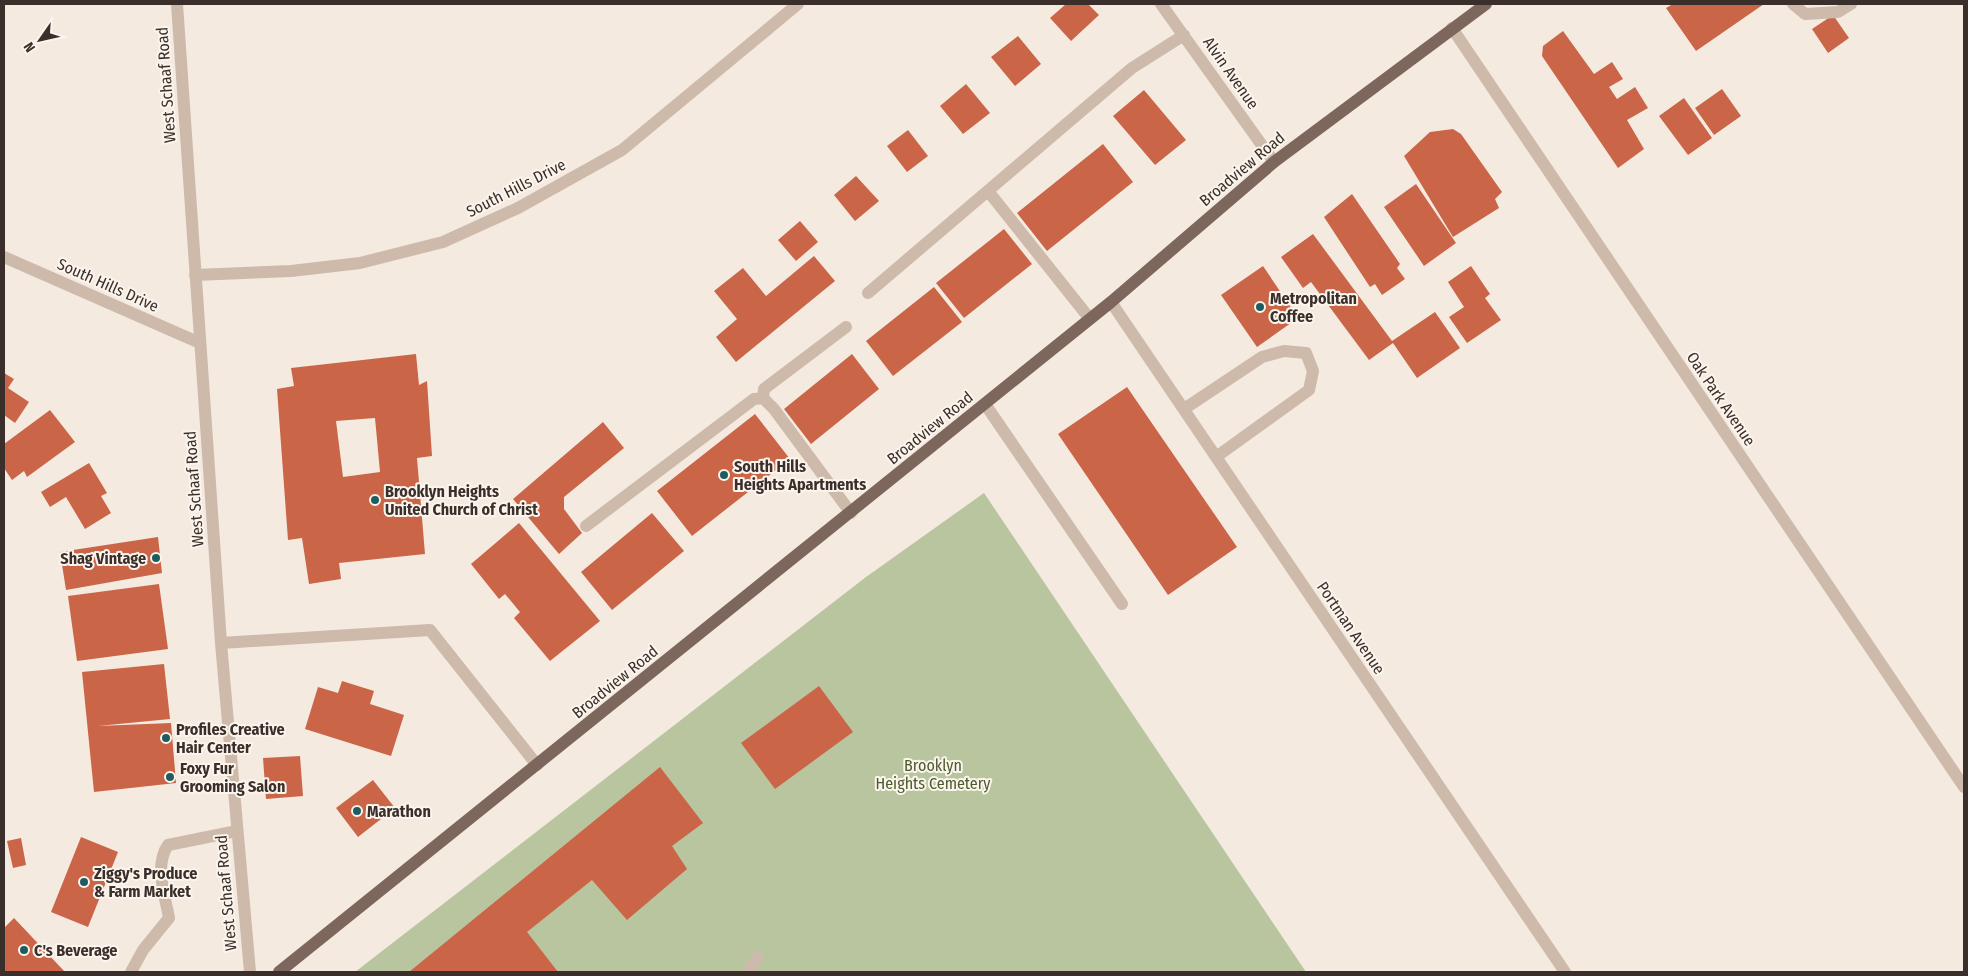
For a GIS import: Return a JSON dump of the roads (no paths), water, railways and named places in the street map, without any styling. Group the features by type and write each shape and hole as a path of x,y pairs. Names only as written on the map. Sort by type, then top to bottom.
{"main road":[{"name":"Broadview Road","path":"279,972 1111,302 1274,162 1486,4"}],"street":[{"name":"West Schaaf Road","path":"178,4 221,644 250,972"},
{"name":"South Hills Drive","path":"195,275 291,270 360,263 443,242 518,208 622,150 798,4"},
{"name":"Alvin Avenue","path":"1161,4 1274,162"},
{"path":"1793,4 1804,14 1838,12 1851,4"},
{"name":"Oak Park Avenue","path":"1452,28 1964,788"},
{"path":"868,293 1132,68 1184,36"},
{"path":"988,191 1090,319"},
{"name":"South Hills Drive","path":"4,257 200,343"},
{"name":"Portman Avenue","path":"1111,302 1564,972"},
{"path":"763,398 764,389 846,328"},
{"path":"1184,409 1262,357 1284,351 1306,353 1313,371 1309,390 1216,457"},
{"path":"763,398 774,409 851,513"},
{"path":"586,526 754,399 763,398"},
{"path":"985,404 1122,604"},
{"path":"221,644 430,630 537,765"},
{"path":"131,972 143,950 169,918 160,864 162,853 168,845 237,831"},
{"path":"748,972 758,957"}],"place":[{"name":"Metropolitan Coffee","path":"1260,307"},
{"name":"South Hills Heights Apartments","path":"724,475"},
{"name":"Brooklyn Heights United Church of Christ","path":"375,500"},
{"name":"Shag Vintage","path":"156,558"},
{"name":"Profiles Creative Hair Center","path":"166,738"},
{"name":"Foxy Fur Grooming Salon","path":"170,777"},
{"name":"Marathon","path":"357,811"},
{"name":"Ziggy's Produce & Farm Market","path":"84,882"},
{"name":"C's Beverage","path":"24,950"}],"park label":[{"name":"Brooklyn Heights Cemetery","path":"933,774"}]}
